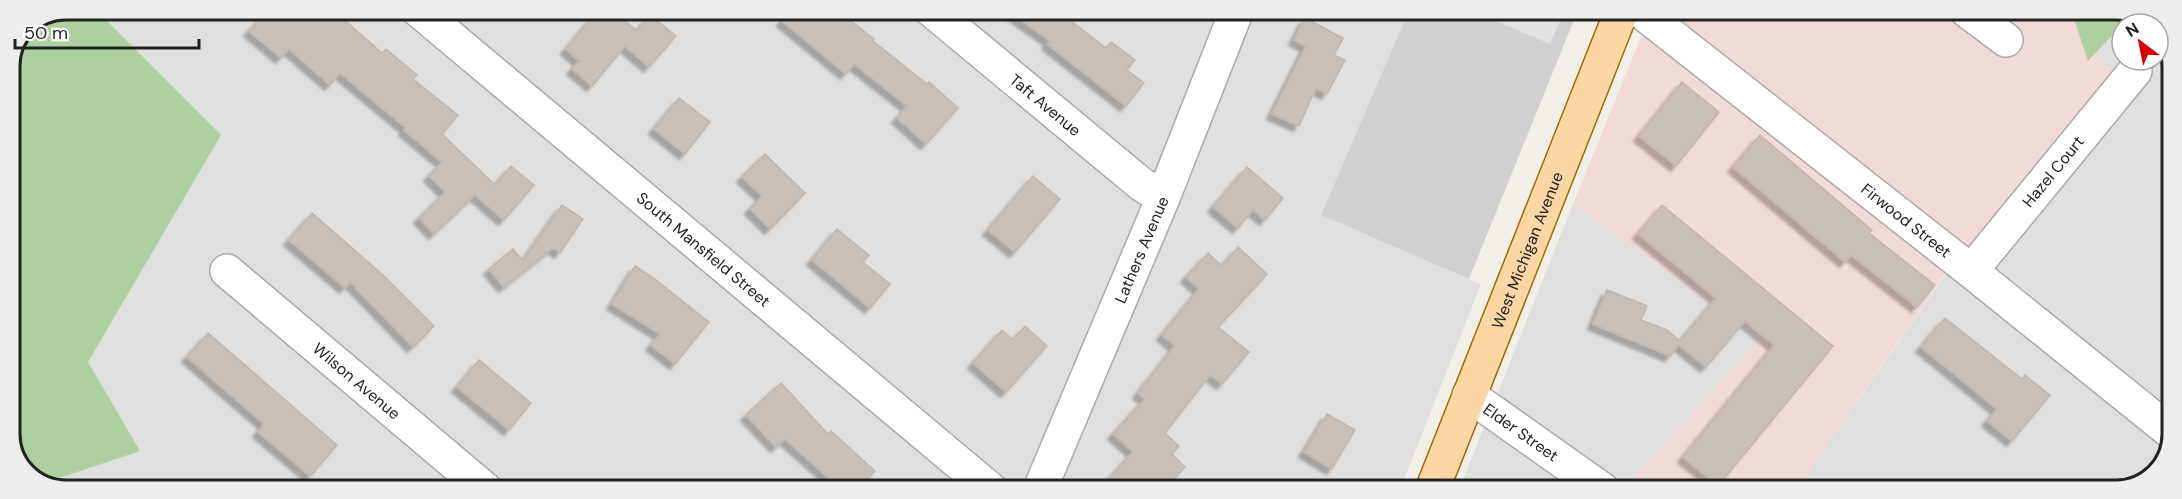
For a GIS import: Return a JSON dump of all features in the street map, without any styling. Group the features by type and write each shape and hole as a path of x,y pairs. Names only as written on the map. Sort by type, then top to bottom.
{"main road":[{"name":"West Michigan Avenue","path":"1436,480 1618,20"}],"street":[{"name":"South Mansfield Street","path":"430,20 979,480"},
{"name":"Taft Avenue","path":"943,20 1141,184 1163,198"},
{"name":"Lathers Avenue","path":"1044,480 1163,198 1233,20"},
{"name":"Firwood Street","path":"1652,20 1971,271 2162,425"},
{"path":"1979,20 2006,40"},
{"name":"Hazel Court","path":"1971,271 2135,72"},
{"name":"Wilson Avenue","path":"227,272 475,480"},
{"name":"Elder Street","path":"1469,395 1589,480"}],"shaded area":[{"path":"57,20 1405,20 1321,215 1481,284 1404,480 57,479 42,473 31,464 20,442 20,57 27,40 33,33 40,27"},
{"path":"1405,20 1574,20 1469,279 1321,215"},
{"path":"1494,20 1561,20 1550,44"},
{"path":"1648,20 2110,20 2110,38 2095,56 2110,68 2110,72 2117,74 1973,244 1962,249 1803,480 1631,480 1760,339 1573,204"},
{"path":"2110,37 2110,69 2094,56"},
{"path":"2114,72 2162,72 2162,442 2151,464 2137,475 2116,480 1803,480 1948,271 2131,85"},
{"path":"1573,204 1760,339 1631,480 1463,480"}],"green space":[{"path":"57,20 106,20 221,135 88,362 140,451 56,479 42,473 31,464 20,442 20,57 27,40 33,33 40,27"},
{"path":"2074,20 2110,20 2110,38 2088,61"}],"building":[{"path":"259,20 344,20 382,53 386,49 417,75 413,79 458,115 442,134 495,185 511,166 534,185 504,220 475,195 434,234 419,218 445,192 429,176 442,162 404,130 406,128 340,73 330,85 289,49 281,58 249,31"},
{"path":"590,20 624,20 637,31 646,20 656,20 676,36 649,67 625,46 592,86 572,69 579,61 566,49"},
{"path":"850,20 927,84 929,82 958,108 926,144 897,118 907,106 854,64 846,74 782,21"},
{"path":"1021,20 1070,20 1106,48 1111,42 1135,60 1127,70 1144,83 1126,106 1047,44 1050,41"},
{"path":"1304,20 1309,20 1343,38 1334,55 1345,60 1327,94 1316,88 1299,126 1272,114 1306,46 1294,40"},
{"path":"1682,82 1719,112 1676,166 1639,136"},
{"path":"679,98 710,122 685,154 654,129"},
{"path":"1760,135 1872,230 1869,233 1935,285 1917,307 1851,255 1845,262 1733,167"},
{"path":"765,154 805,193 770,229 750,209 762,196 742,177"},
{"path":"1247,167 1283,198 1265,220 1253,210 1238,228 1213,207"},
{"path":"1033,176 1060,199 1015,252 988,230"},
{"path":"562,205 583,219 560,253 553,248 504,287 489,269 513,249 523,261"},
{"path":"1662,205 1833,346 1723,480 1711,480 1683,457 1774,345 1745,321 1706,367 1679,345 1670,356 1593,324 1607,290 1647,306 1641,320 1667,330 1680,341 1716,298 1638,234"},
{"path":"312,213 382,274 434,326 413,347 350,282 345,288 289,240"},
{"path":"837,229 869,255 863,262 890,284 870,308 812,260"},
{"path":"1238,247 1267,274 1218,327 1249,352 1222,384 1210,375 1165,433 1179,446 1172,454 1185,467 1173,480 1107,480 1133,452 1113,434 1145,399 1138,393 1175,346 1162,335 1199,289 1186,277 1208,253 1222,266"},
{"path":"635,266 709,322 675,364 651,345 660,334 612,304"},
{"path":"1945,318 2022,379 2025,375 2050,395 2012,441 1987,421 1997,409 1921,347"},
{"path":"1025,326 1047,346 1006,392 973,363 1002,330 1013,340"},
{"path":"208,333 337,445 310,476 258,432 264,424 187,357"},
{"path":"479,360 531,403 509,430 457,387"},
{"path":"781,383 828,434 831,431 875,471 866,480 831,480 785,439 776,447 746,415"},
{"path":"1327,414 1355,430 1332,469 1304,452"}]}
